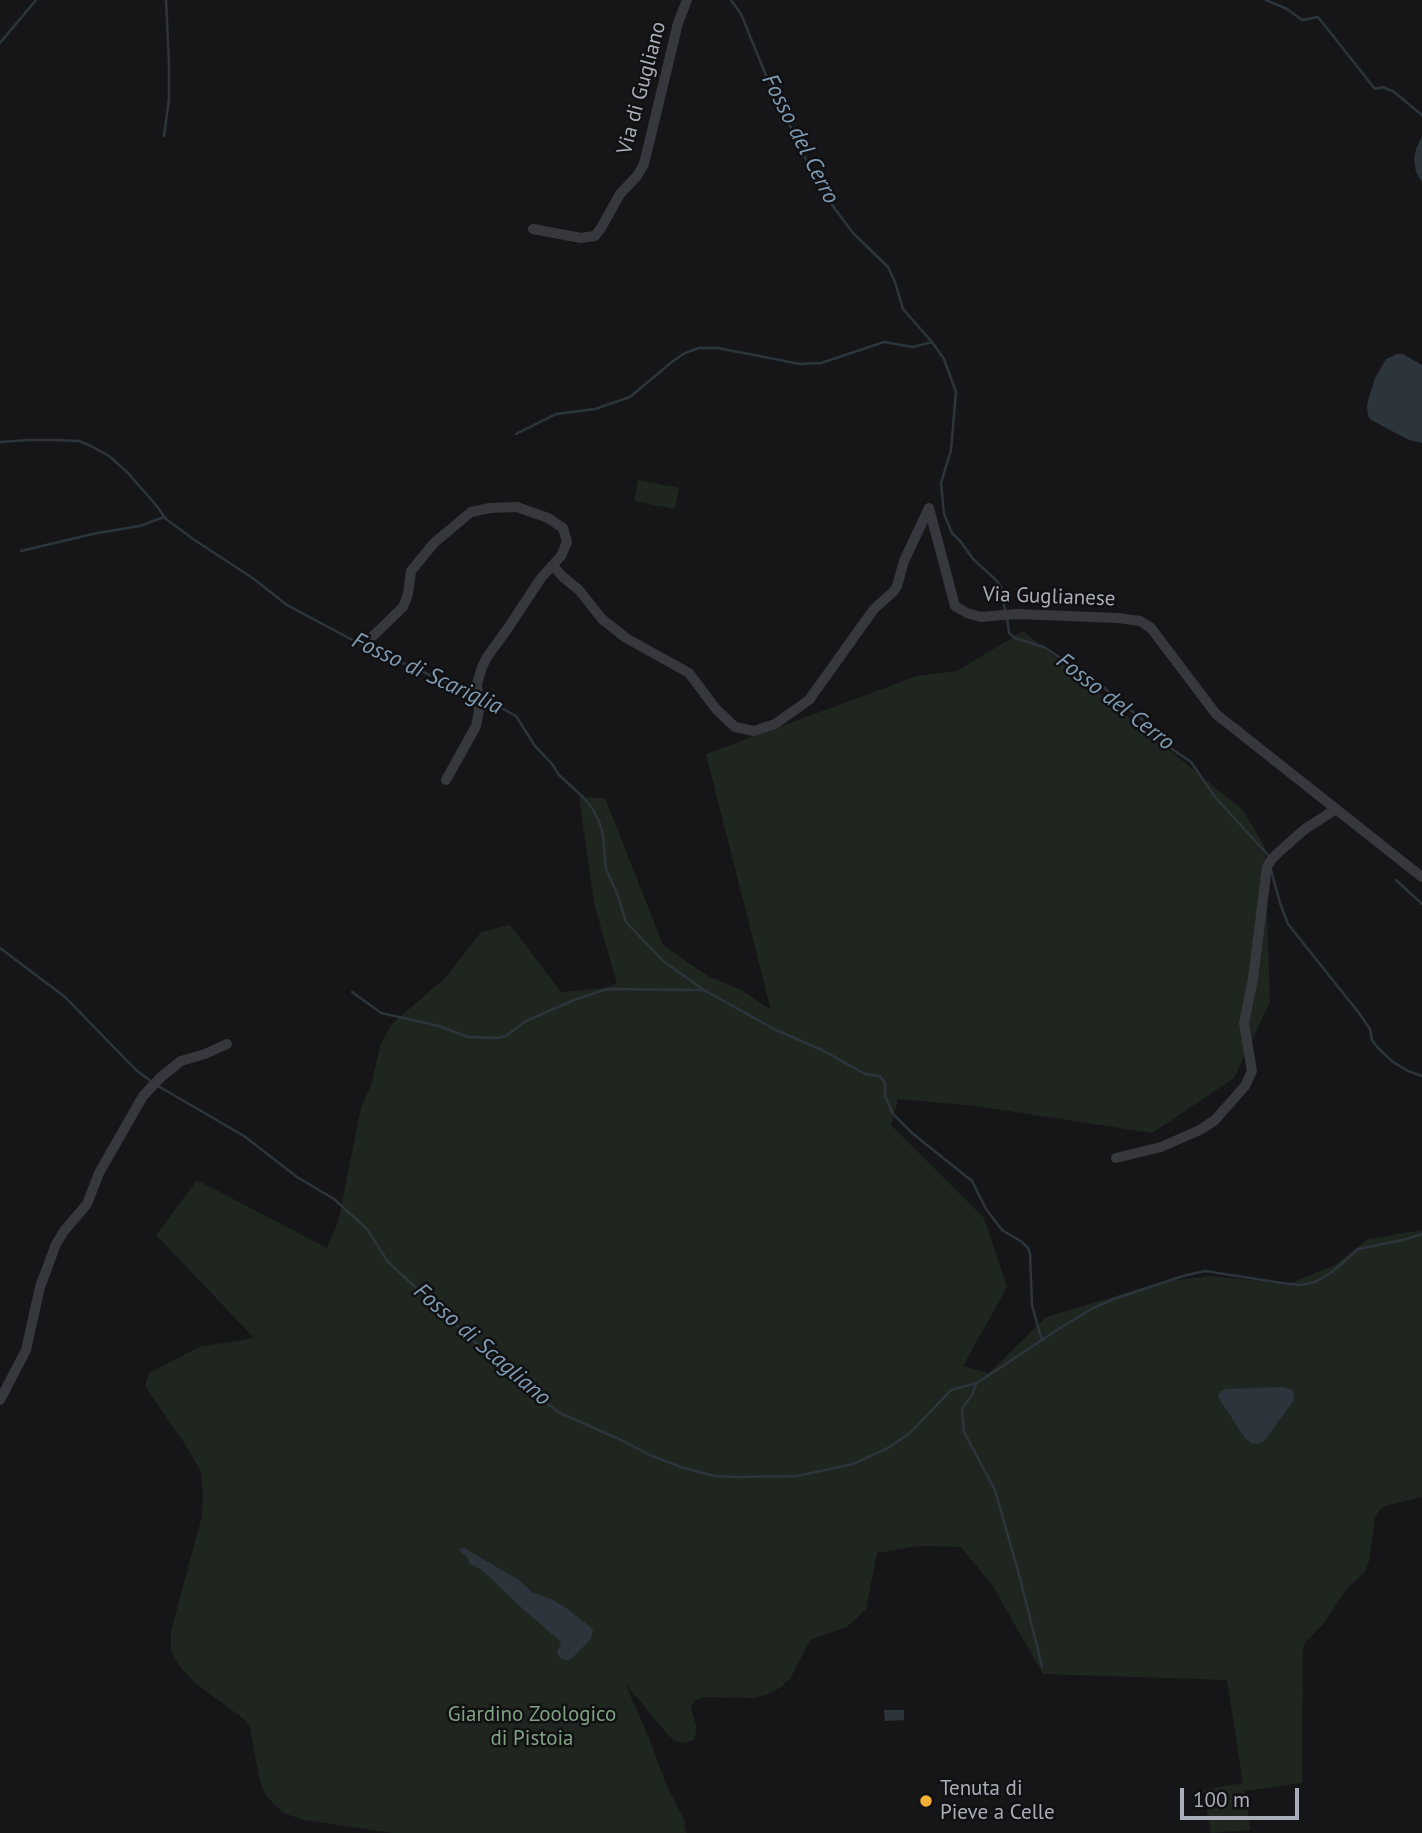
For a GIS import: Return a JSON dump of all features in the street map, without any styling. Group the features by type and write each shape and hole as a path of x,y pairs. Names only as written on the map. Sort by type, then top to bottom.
{"street":[{"name":"Via di Gugliano","path":"533,229 581,238 595,236 620,194 637,176 644,164 678,23 687,0"},
{"path":"373,636 403,607 411,571 434,543 471,512 517,507 540,514 563,528 567,542 561,556 536,586 487,657 477,684 479,711 476,726 446,780"},
{"name":"Via Guglianese","path":"553,566 579,590 602,619 626,638 689,673 716,709 735,727 754,731 775,724 809,700 874,609 897,586 904,561 929,508 955,606 981,617 1016,614 1140,621 1151,628 1216,714 1422,877"},
{"path":"1116,1157 1161,1147 1200,1130 1215,1120 1245,1086 1252,1071 1244,1023 1269,863 1305,829 1336,809"},
{"path":"0,1400 26,1350 40,1287 56,1244 87,1204 99,1172 143,1096 181,1060 205,1054 227,1044"}],"green space":[{"path":"638,480 679,488 675,509 634,501"},
{"name":"Giardino Zoologico di Pistoia","path":"1023,631 1243,810 1265,847 1270,1002 1234,1078 1152,1133 976,1106 898,1099 891,1125 984,1218 1007,1287 963,1366 989,1373 1046,1317 1162,1282 1211,1276 1289,1284 1335,1265 1368,1239 1422,1230 1422,1497 1380,1509 1375,1518 1365,1572 1346,1590 1324,1623 1305,1643 1302,1783 1245,1791 1250,1830 1211,1833 1203,1790 1243,1783 1227,1680 1043,1674 992,1585 961,1547 918,1546 877,1553 866,1609 847,1627 810,1640 790,1679 781,1687 767,1695 752,1698 706,1697 695,1700 691,1708 697,1728 694,1740 682,1743 669,1736 625,1683 666,1784 686,1824 684,1826 687,1833 393,1833 304,1820 283,1813 266,1796 260,1782 250,1728 244,1719 195,1683 178,1664 171,1650 171,1631 202,1516 201,1472 145,1386 149,1373 199,1347 254,1338 156,1235 197,1180 327,1248 338,1222 361,1108 371,1085 381,1043 392,1024 446,977 481,932 510,925 561,992 605,988 617,984 594,903 579,797 605,798 663,945 708,976 743,991 771,1010 706,754 917,676 957,671"}],"shaded area":[{"path":"1422,136 1422,182 1416,172 1414,159"},
{"path":"1403,354 1422,365 1422,443 1409,440 1368,416 1367,406 1375,378 1386,359"},
{"path":"1283,1387 1293,1390 1294,1400 1264,1441 1258,1444 1245,1438 1218,1397 1220,1392 1226,1389"},
{"path":"464,1548 519,1580 532,1592 566,1608 593,1629 591,1639 571,1659 560,1658 557,1653 561,1643 559,1640 482,1570 469,1563 468,1558 460,1551"},
{"path":"884,1710 904,1710 904,1720 885,1721"}],"waterway":[{"path":"0,43 36,0"},
{"path":"164,136 169,99 166,0"},
{"name":"Fosso del Cerro","path":"731,0 741,14 765,73 815,179 853,233 888,267 903,309 944,359 956,392 951,450 941,483 944,514 952,533 1001,587 1005,610"},
{"path":"1266,0 1287,9 1302,20 1318,17 1375,89 1383,87 1394,92 1422,115"},
{"path":"516,434 556,414 595,409 630,397 673,361 699,348 718,348 800,364 821,363 884,342 913,347 932,342"},
{"name":"Fosso di Scariglia","path":"0,442 79,441 91,446 109,456 127,472 166,519 287,605 360,644 475,695"},
{"path":"21,551 140,526 164,517"},
{"name":"Fosso del Cerro","path":"1007,617 1009,633 1015,638 1044,647 1102,686 1163,737 1172,749 1191,762 1215,797 1268,855"},
{"name":"Fosso di Scariglia","path":"481,697 516,716 535,746 592,808 603,835 606,869 626,922 663,961 704,990 776,1030 822,1050 865,1074 880,1076 885,1083 885,1096 893,1114 912,1133 972,1181 986,1209 1002,1230 1028,1248 1032,1305 1043,1340"},
{"name":"Fosso del Cerro","path":"1271,870 1288,924 1359,1013 1370,1029 1372,1040 1393,1062 1422,1076"},
{"path":"1396,880 1422,904"},
{"name":"Fosso di Scagliano","path":"0,948 65,997 136,1070 152,1082"},
{"path":"352,992 381,1013 439,1026 468,1037 497,1038 506,1036 526,1021 607,989 704,990"},
{"name":"Fosso di Scagliano","path":"158,1086 244,1136 297,1177 334,1199 367,1229 388,1262 479,1346 560,1413 652,1456 714,1476 797,1476 853,1464 888,1448 910,1433 951,1390 977,1383 1057,1330 1093,1308 1114,1299 1205,1271 1300,1285 1315,1282 1332,1272 1358,1249 1422,1234"},
{"path":"976,1384 963,1407 964,1432 995,1490 1042,1666"}],"place":[{"name":"Tenuta di Pieve a Celle","path":"926,1801"}]}
